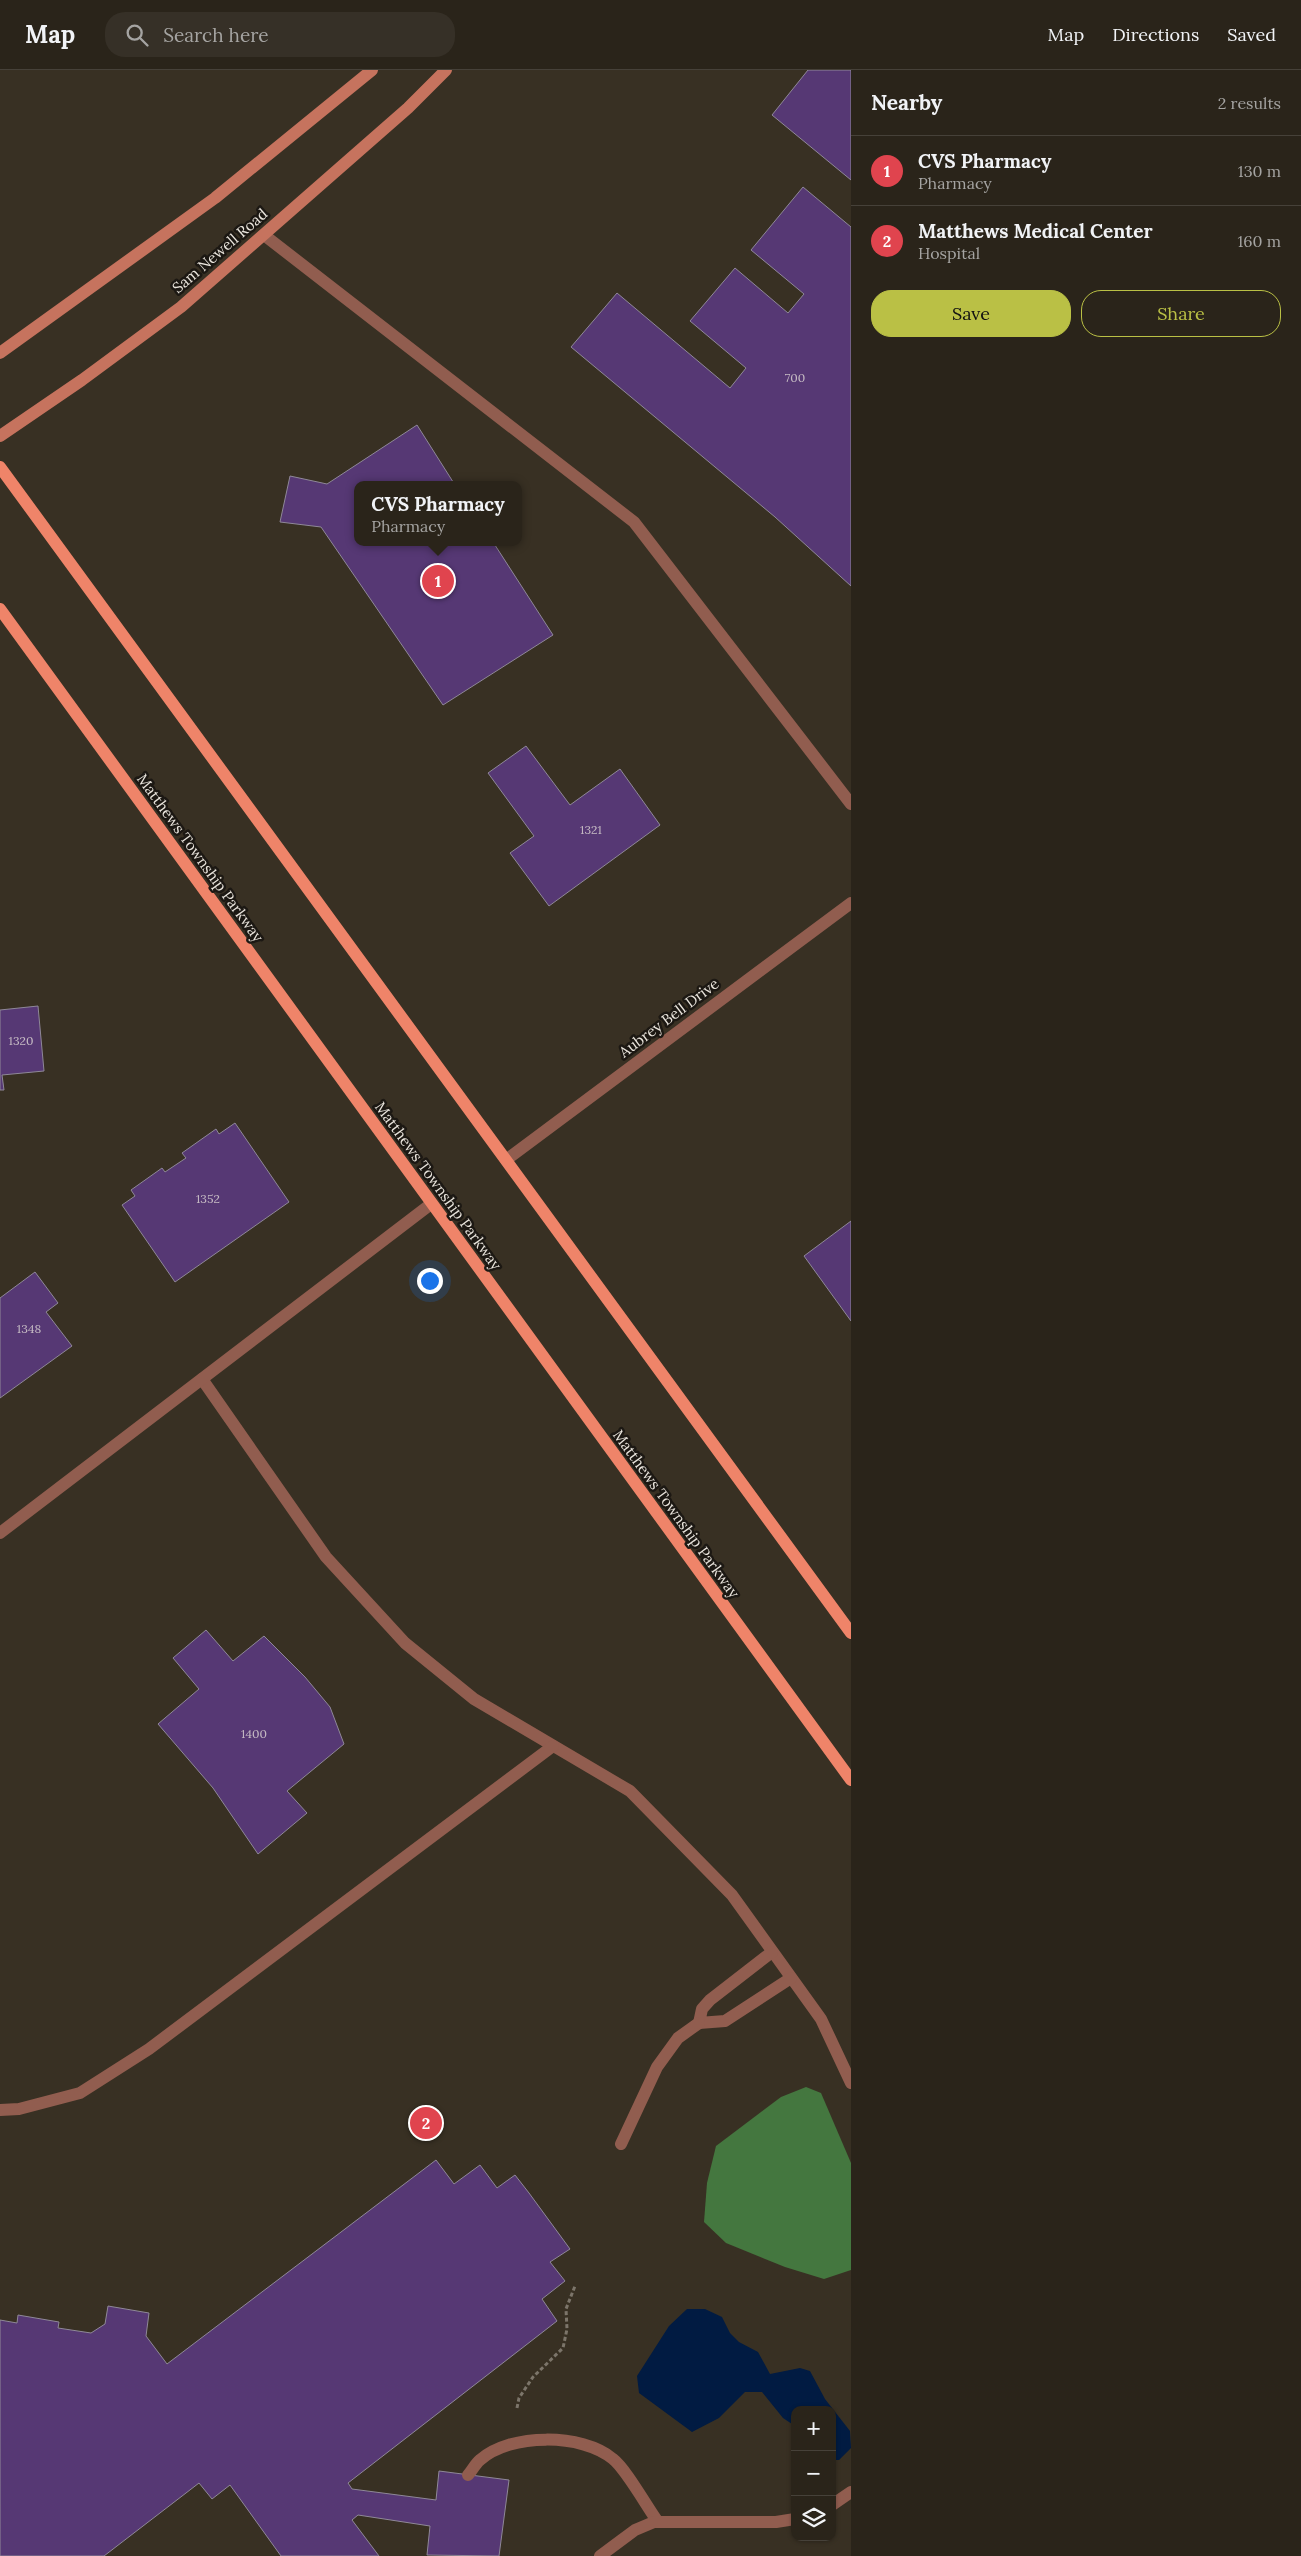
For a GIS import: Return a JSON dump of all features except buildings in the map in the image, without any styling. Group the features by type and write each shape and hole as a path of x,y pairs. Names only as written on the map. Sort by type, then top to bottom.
{"main road":[{"path":"0,353 215,198 372,70"},
{"name":"Sam Newell Road","path":"0,436 82,380 181,307 408,108 446,70"},
{"path":"0,467 851,1633"},
{"name":"Matthews Township Parkway","path":"0,610 851,1780"}],"street":[{"path":"264,235 634,522 851,804"},
{"name":"Aubrey Bell Drive","path":"506,1160 851,902"},
{"path":"0,1533 431,1204"},
{"path":"202,1379 326,1557 405,1643 474,1699 630,1791 732,1895 821,2019 851,2083"},
{"path":"0,2110 19,2109 80,2093 149,2049 553,1746"},
{"path":"700,2023 702,2009 710,2000 772,1952"},
{"path":"621,2144 657,2067 678,2038 700,2023 725,2021 791,1978"},
{"path":"468,2476 479,2460 495,2450 534,2440 575,2441 596,2447 615,2460 658,2522"},
{"path":"836,2502 851,2492"},
{"path":"600,2556 635,2530 658,2522 776,2522 791,2520"}],"path":[{"path":"517,2408 519,2398 533,2378 563,2348 567,2328 566,2309 574,2286"}],"green space":[{"path":"806,2087 821,2093 851,2163 851,2270 824,2279 785,2267 726,2243 704,2222 707,2183 716,2146 781,2097"}],"water":[{"path":"687,2309 705,2309 722,2317 730,2333 739,2342 758,2352 770,2374 800,2368 810,2371 830,2406 791,2406 791,2423 783,2418 762,2392 745,2392 719,2418 692,2432 639,2393 637,2376 669,2326"},
{"path":"836,2413 850,2431 851,2448 839,2460 836,2460"}],"place":[{"name":"CVS Pharmacy","path":"438,581"},
{"name":"Matthews Medical Center","path":"426,2123"}]}
